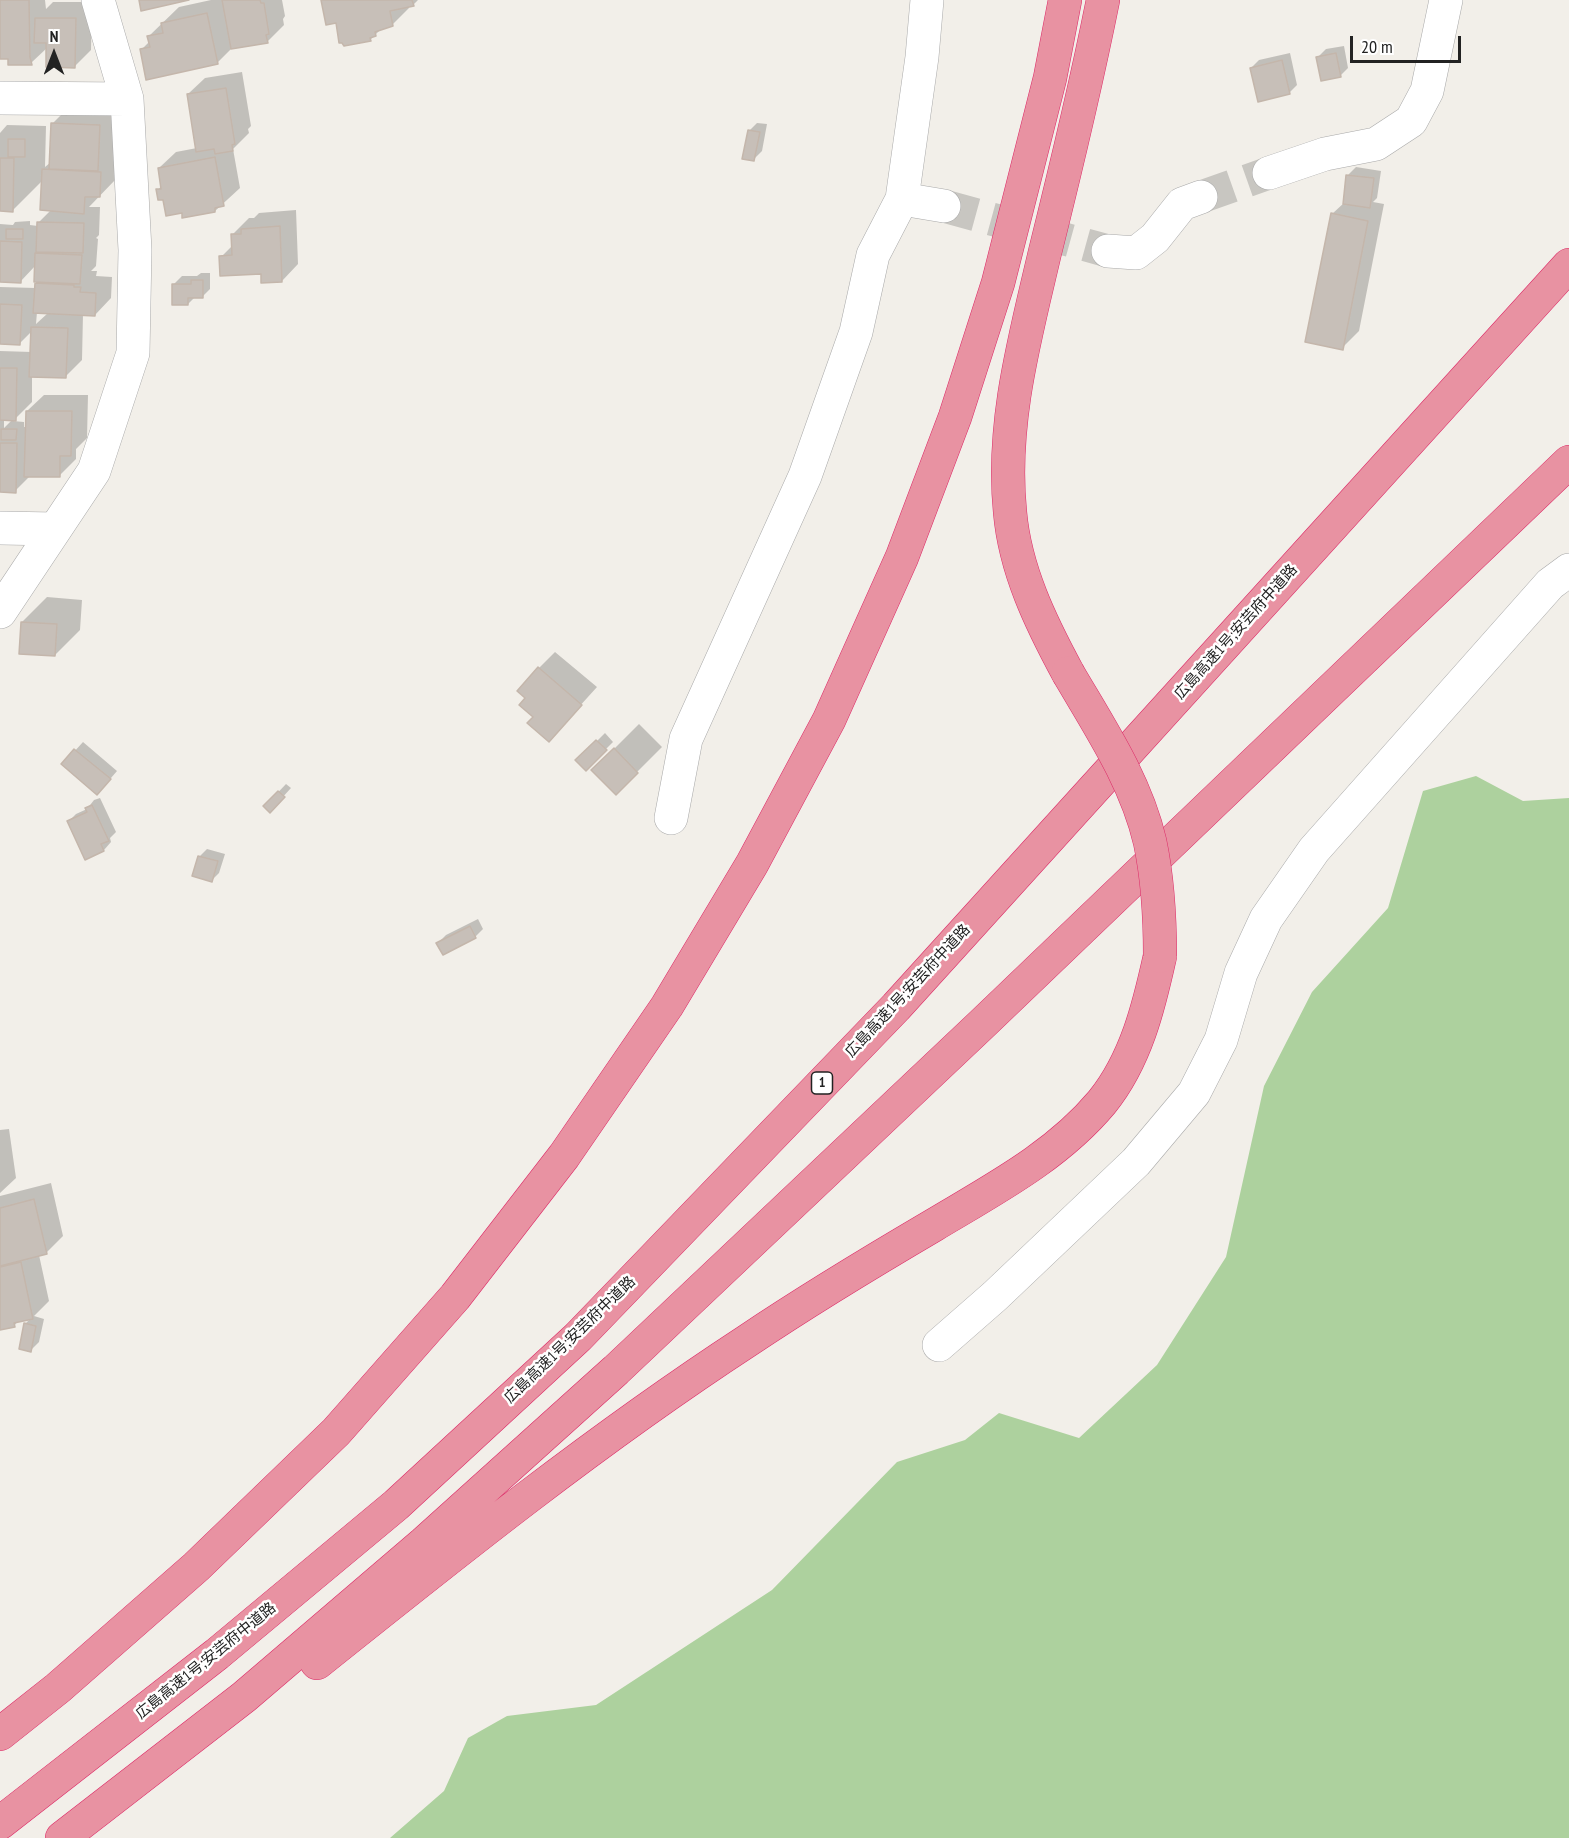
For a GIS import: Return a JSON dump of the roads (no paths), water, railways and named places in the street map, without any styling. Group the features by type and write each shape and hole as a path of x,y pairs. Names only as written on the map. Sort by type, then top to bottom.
{"highway":[{"path":"0,1734 58,1688 196,1567 336,1432 455,1297 564,1155 667,1006 752,864 829,720 902,557 955,417 998,283 1050,78 1065,0"},
{"path":"89,1838 200,1757 474,1538 611,1434 746,1341 1002,1186 1062,1143 1103,1101 1132,1054 1149,1006 1160,956 1159,899 1150,840 1131,787 1042,624 1022,572 1010,514 1007,459 1014,390 1104,0"},
{"name":"広島高速1号;安芸府中道路","path":"0,1823 217,1654 378,1520 578,1337 896,1007 1569,265"},
{"path":"62,1838 244,1697 424,1543 616,1370 972,1034 1569,462"}],"street":[{"path":"0,612 94,471 133,353 135,250 127,99 98,0"},
{"path":"671,818 686,739 805,476 856,332 873,255 902,199 922,57 927,0"},
{"path":"1269,173 1325,154 1377,144 1411,121 1427,91 1446,0"},
{"path":"0,98 127,99"},
{"path":"1108,251 1136,254 1155,238 1182,204 1201,197"},
{"path":"902,199 944,206"},
{"path":"0,528 55,529"},
{"path":"939,1345 995,1296 1136,1162 1194,1093 1221,1040 1241,973 1266,919 1314,850 1550,584 1569,570"}],"tunnel":[{"path":"1201,197 1269,173"},
{"path":"944,206 1108,251"}]}
